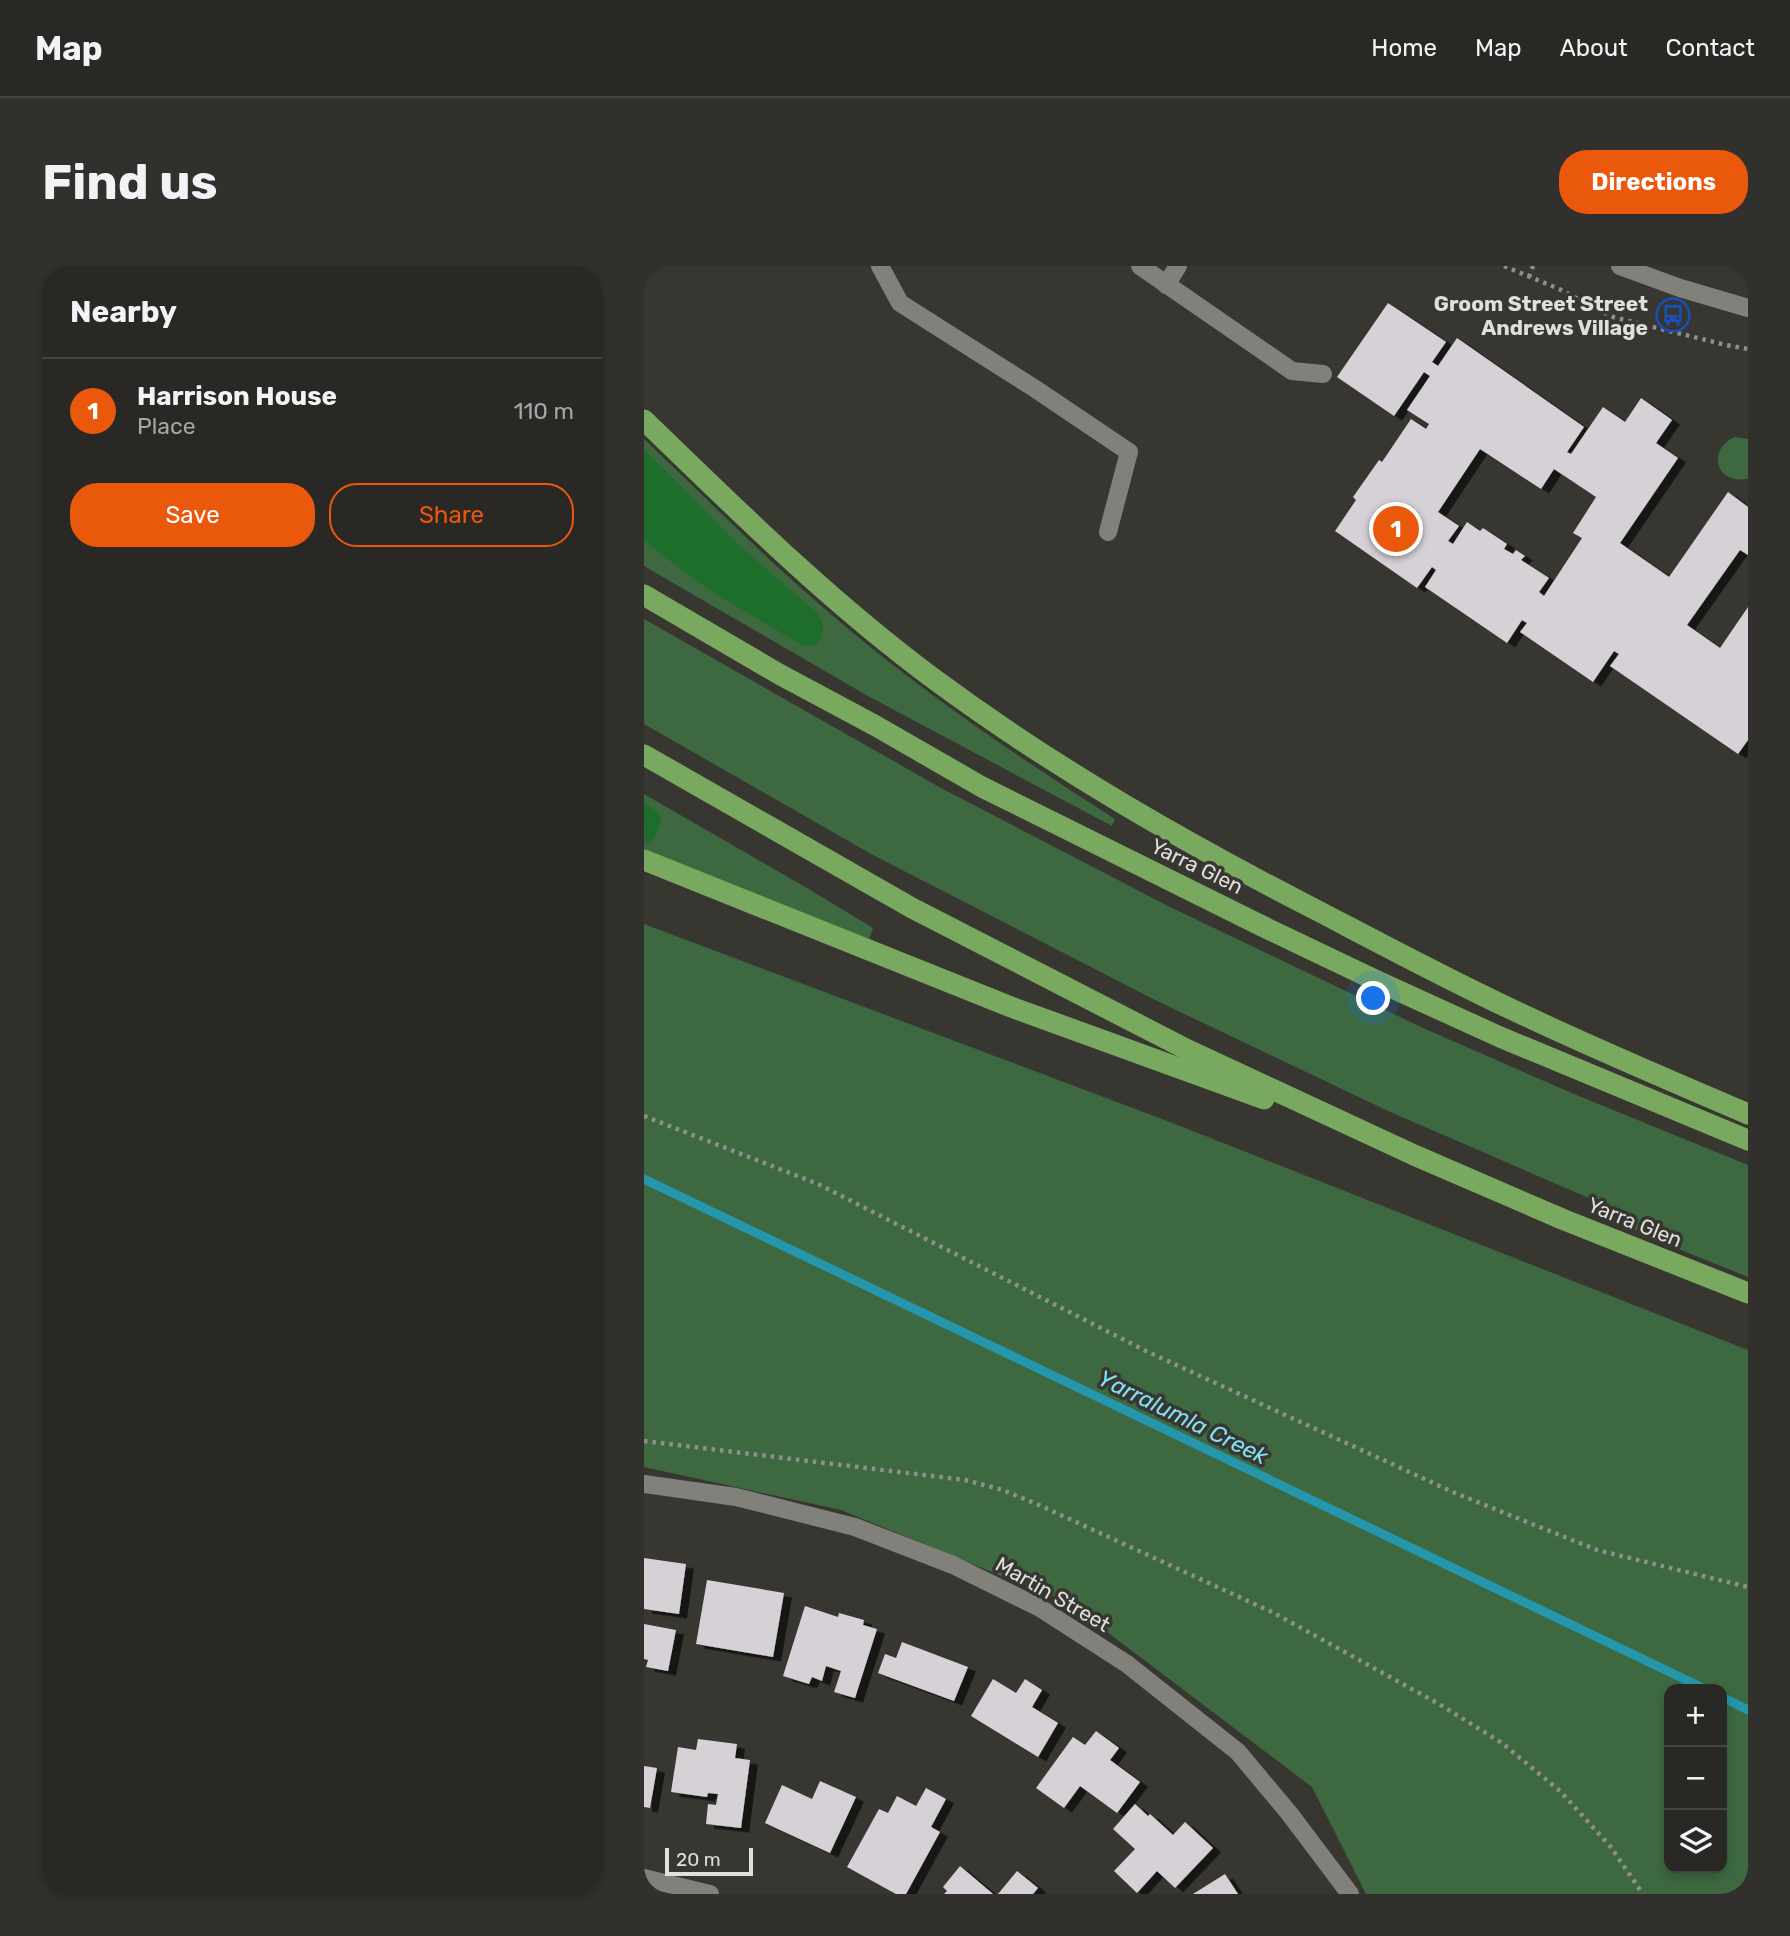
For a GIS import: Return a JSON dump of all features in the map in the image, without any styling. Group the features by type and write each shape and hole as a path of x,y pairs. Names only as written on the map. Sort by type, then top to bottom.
{"highway":[{"path":"644,420 828,593 933,678 1042,754 1156,824 1392,950 1524,1015 1748,1114"},
{"name":"Yarra Glen","path":"644,595 982,787 1248,919 1500,1037 1748,1140"},
{"name":"Yarra Glen","path":"644,755 924,914 1186,1049 1414,1155 1562,1219 1748,1293"},
{"path":"644,860 1010,1007 1414,1155"}],"street":[{"path":"880,266 900,303 1129,452 1108,532"},
{"path":"1140,266 1292,372 1323,374"},
{"path":"1166,285 1178,266"},
{"path":"1619,266 1748,308"},
{"name":"Martin Street","path":"644,1484 736,1497 855,1527 953,1565 1040,1608 1127,1664 1238,1752 1289,1813 1350,1894"},
{"path":"644,1878 710,1894"}],"path":[{"path":"1504,266 1559,289 1613,317 1748,349"},
{"path":"1529,277 1533,266"},
{"path":"644,1116 818,1184 1146,1351 1455,1493 1597,1550 1748,1587"},
{"path":"644,1441 965,1480 1003,1490 1039,1505 1274,1613 1440,1704 1502,1743 1560,1791 1610,1846 1643,1894"}],"green space":[{"path":"1735,437 1748,439 1746,479 1727,476 1718,464 1721,449"},
{"path":"644,439 774,563 853,633 962,717 1115,819 1112,826 866,695 644,566"},
{"path":"644,449 741,547 818,614 823,625 818,643 814,646 802,645 716,594 644,540"},
{"path":"644,619 941,788 1168,906 1423,1028 1574,1094 1748,1165 1748,1277 1612,1219 1614,1209 1388,1111 1155,1000 871,854 644,724"},
{"path":"644,794 873,928 869,939 644,850"},
{"path":"644,803 659,813 661,821 654,839 645,844"},
{"path":"644,924 1170,1122 1748,1350 1748,1894 1366,1894 1312,1787 1070,1604 841,1510 644,1467"}],"building":[{"path":"1388,303 1446,342 1432,362 1438,366 1457,338 1584,427 1567,452 1571,454 1603,407 1625,422 1641,398 1672,420 1656,443 1678,458 1620,543 1669,577 1728,492 1748,507 1748,555 1740,550 1687,625 1720,648 1748,607 1748,740 1738,754 1610,666 1619,654 1614,651 1593,682 1520,632 1527,623 1522,620 1507,643 1425,587 1436,570 1432,567 1417,588 1335,531 1356,500 1353,497 1379,460 1382,462 1411,419 1426,429 1429,424 1407,410 1430,376 1424,372 1394,416 1337,377","holes":["1480,449 1541,489 1554,469 1596,497 1573,533 1582,538 1544,596 1539,592 1549,578 1521,560 1525,556 1516,550 1513,554 1504,549 1507,544 1483,528 1480,531 1467,522 1453,544 1448,541 1459,526 1438,512"]},
{"path":"644,1558 686,1564 679,1614 644,1609"},
{"path":"707,1580 784,1593 773,1657 696,1644"},
{"path":"805,1606 838,1617 839,1613 864,1620 863,1625 877,1629 855,1698 834,1692 841,1671 826,1666 822,1681 812,1677 809,1684 783,1676"},
{"path":"644,1624 676,1630 668,1671 646,1667 648,1660 644,1659"},
{"path":"902,1642 968,1667 954,1701 878,1673 885,1654 896,1658"},
{"path":"993,1679 1016,1693 1025,1679 1042,1690 1032,1707 1058,1723 1038,1757 971,1716"},
{"path":"1096,1731 1119,1748 1110,1760 1140,1782 1117,1813 1080,1786 1064,1808 1036,1788 1073,1737 1085,1745"},
{"path":"698,1739 737,1744 735,1758 750,1760 741,1828 706,1824 708,1804 716,1805 718,1794 708,1793 707,1797 671,1792 678,1747 696,1750"},
{"path":"644,1766 657,1768 650,1808 644,1807"},
{"path":"820,1781 856,1797 830,1853 765,1823 782,1785 812,1799"},
{"path":"926,1788 946,1799 931,1827 940,1832 906,1894 896,1894 847,1867 879,1809 888,1813 897,1796 916,1806"},
{"path":"1135,1804 1173,1835 1185,1822 1213,1848 1175,1888 1157,1871 1137,1893 1114,1871 1135,1849 1113,1829"},
{"path":"960,1866 993,1894 944,1894 947,1891 943,1887"},
{"path":"1017,1871 1038,1888 1033,1894 998,1894"},
{"path":"1225,1874 1238,1894 1193,1894"}],"waterway":[{"name":"Yarralumla Creek","path":"644,1179 1695,1684"},
{"name":"Yarralumla Creek","path":"1727,1700 1748,1710"}],"place":[{"name":"Groom Street Street Andrews Village","path":"1673,315"},
{"name":"Harrison House","path":"1396,529"}]}
